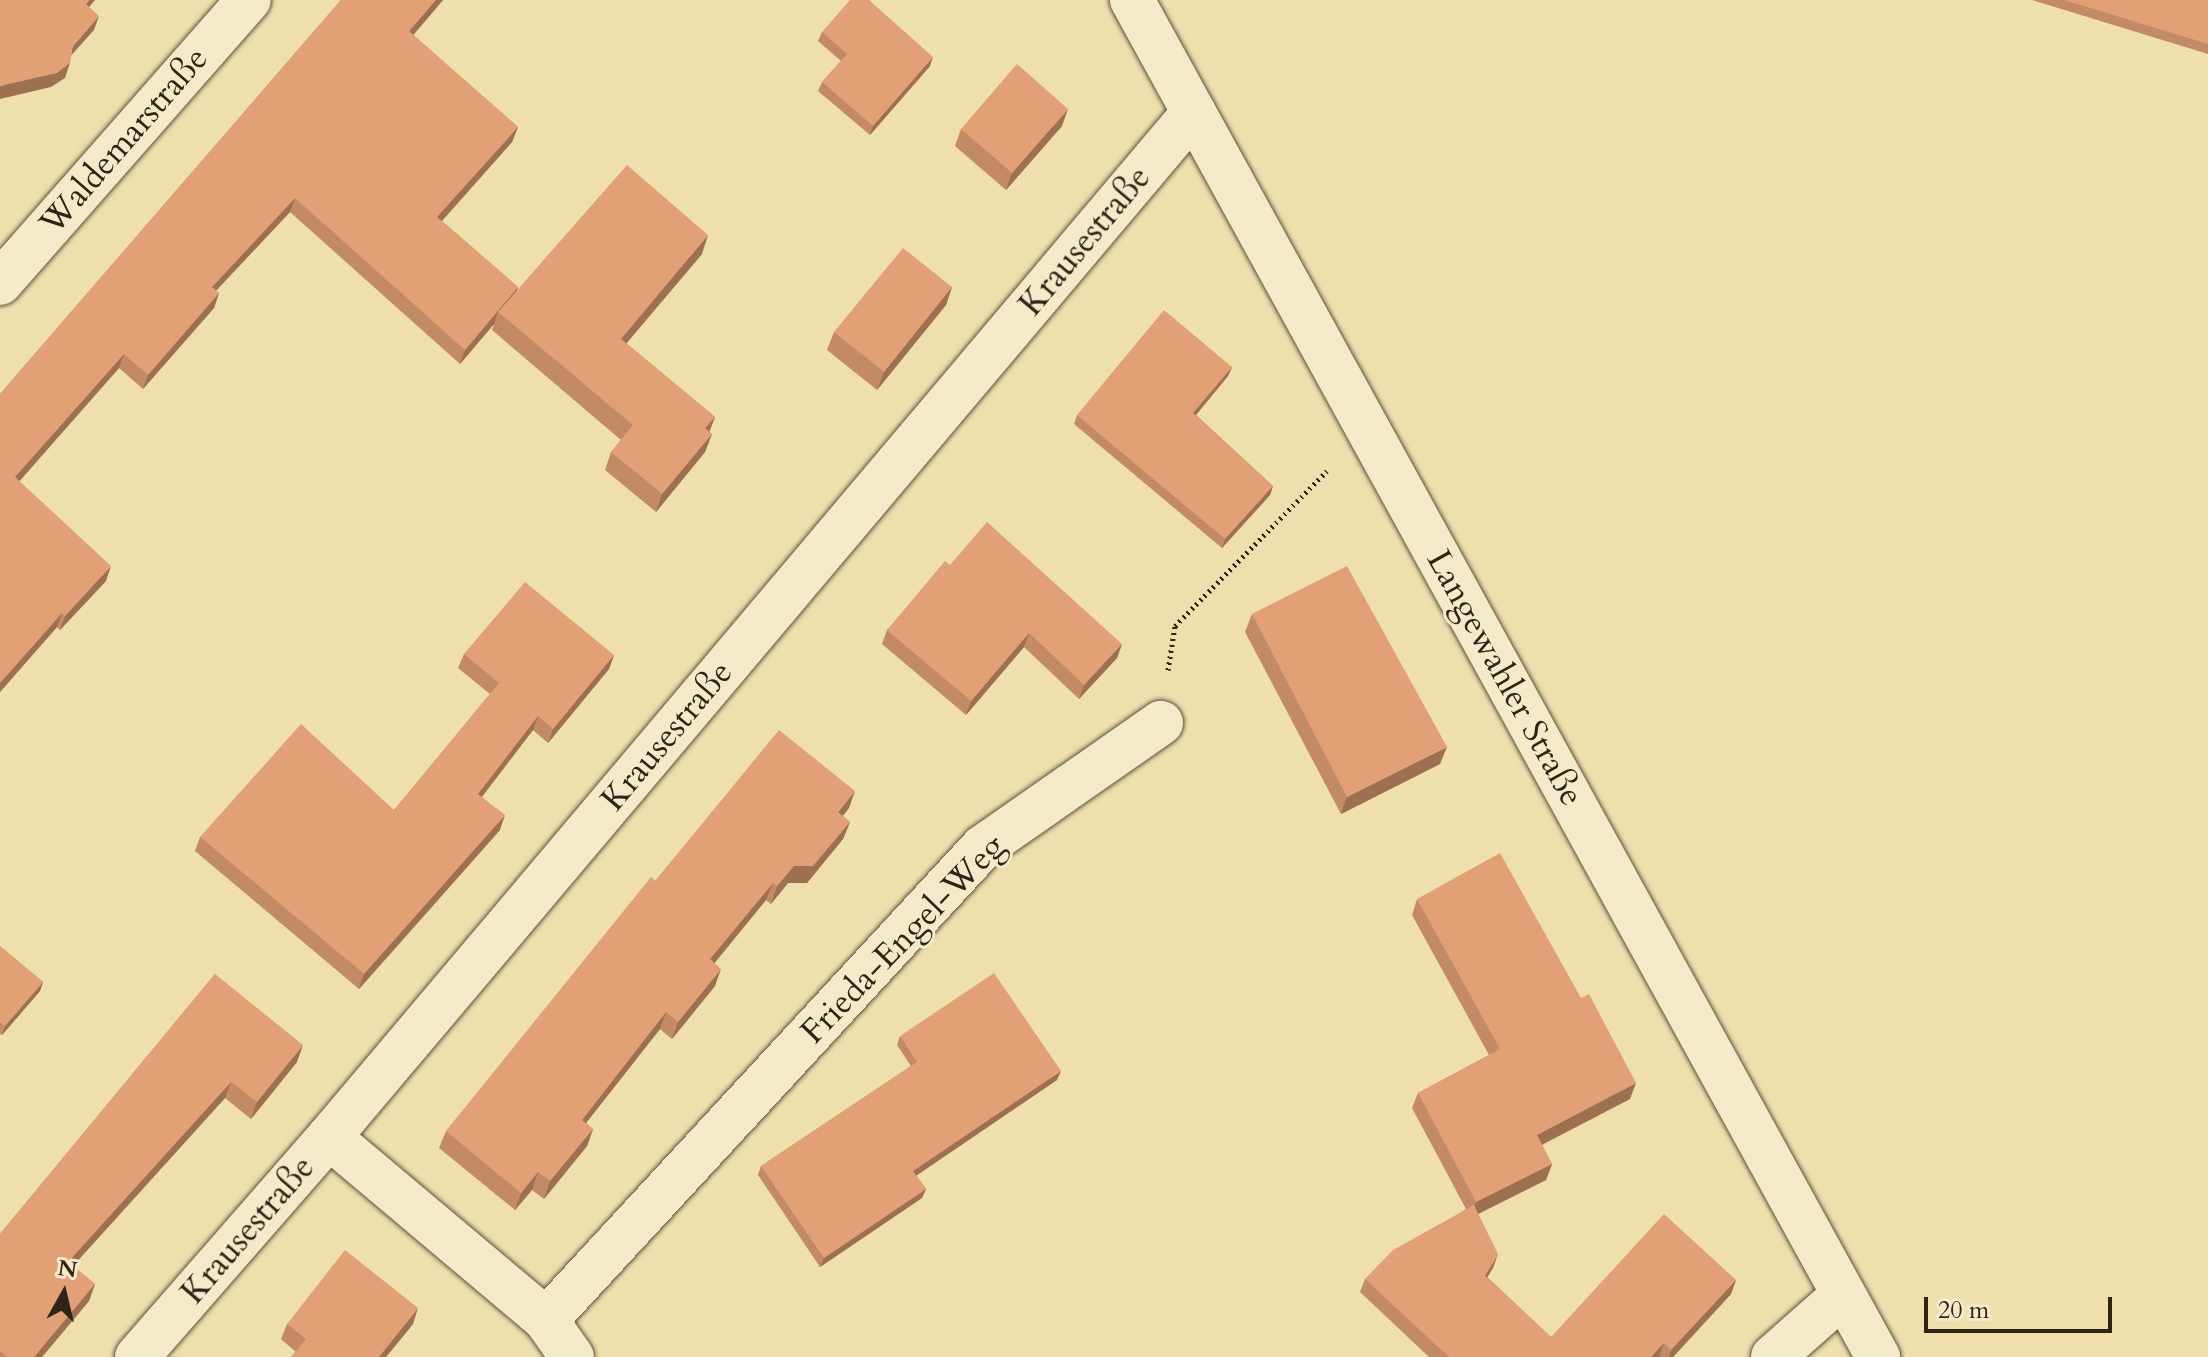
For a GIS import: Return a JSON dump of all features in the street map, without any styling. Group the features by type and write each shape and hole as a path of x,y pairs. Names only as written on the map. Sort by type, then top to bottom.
{"street":[{"name":"Waldemarstraße","path":"0,283 249,0"},
{"name":"Langewahler Straße","path":"1132,0 1878,1357"},
{"name":"Krausestraße","path":"137,1357 329,1137 1194,112"},
{"name":"Frieda-Engel-Weg","path":"546,1320 983,847 1161,723"},
{"path":"329,1137 546,1320 572,1357"},
{"path":"1773,1357 1843,1295"}],"path":[{"path":"1161,723 1175,626 1369,428"}],"building":[{"path":"0,0 89,0 86,4 99,16 73,46 70,63 57,73 0,86"},
{"path":"341,0 436,0 409,31 518,127 437,217 518,287 465,350 295,198 212,287 219,293 148,375 124,354 15,477 111,566 65,616 62,613 0,683 0,394"},
{"path":"850,0 869,0 933,57 873,126 822,82 847,54 822,32"},
{"path":"2064,0 2208,0 2208,44"},
{"path":"1017,64 1068,109 1012,173 961,129"},
{"path":"627,165 708,235 621,339 715,417 705,428 712,434 662,494 611,452 633,425 498,312"},
{"path":"903,248 952,287 884,372 834,332"},
{"path":"1164,310 1232,367 1193,413 1273,486 1225,539 1077,415"},
{"path":"987,522 1122,644 1084,685 1029,633 971,701 887,630 945,561 950,565"},
{"path":"1347,566 1447,747 1347,797 1252,614"},
{"path":"525,582 614,655 553,729 538,716 478,794 505,815 364,974 200,837 301,724 394,810 499,683 464,654"},
{"path":"779,730 855,791 838,812 850,822 813,866 794,866 777,886 773,883 710,959 721,969 678,1022 666,1012 582,1120 593,1129 550,1181 538,1172 521,1193 446,1131 651,877 655,881"},
{"path":"1500,853 1581,998 1589,994 1636,1083 1537,1135 1552,1164 1476,1202 1418,1093 1500,1049 1417,899"},
{"path":"0,946 43,982 5,1026 0,1022"},
{"path":"994,973 1061,1071 913,1171 926,1189 824,1258 761,1166 917,1062 900,1036"},
{"path":"215,974 303,1045 257,1102 231,1082 68,1262 95,1284 34,1357 8,1357 0,1351 0,1234"},
{"path":"1474,1205 1498,1254 1485,1276 1551,1337 1664,1214 1736,1280 1671,1350 1664,1343 1651,1357 1449,1357 1365,1279 1393,1250"},
{"path":"345,1250 418,1308 379,1357 291,1357 306,1339 287,1324"}]}
